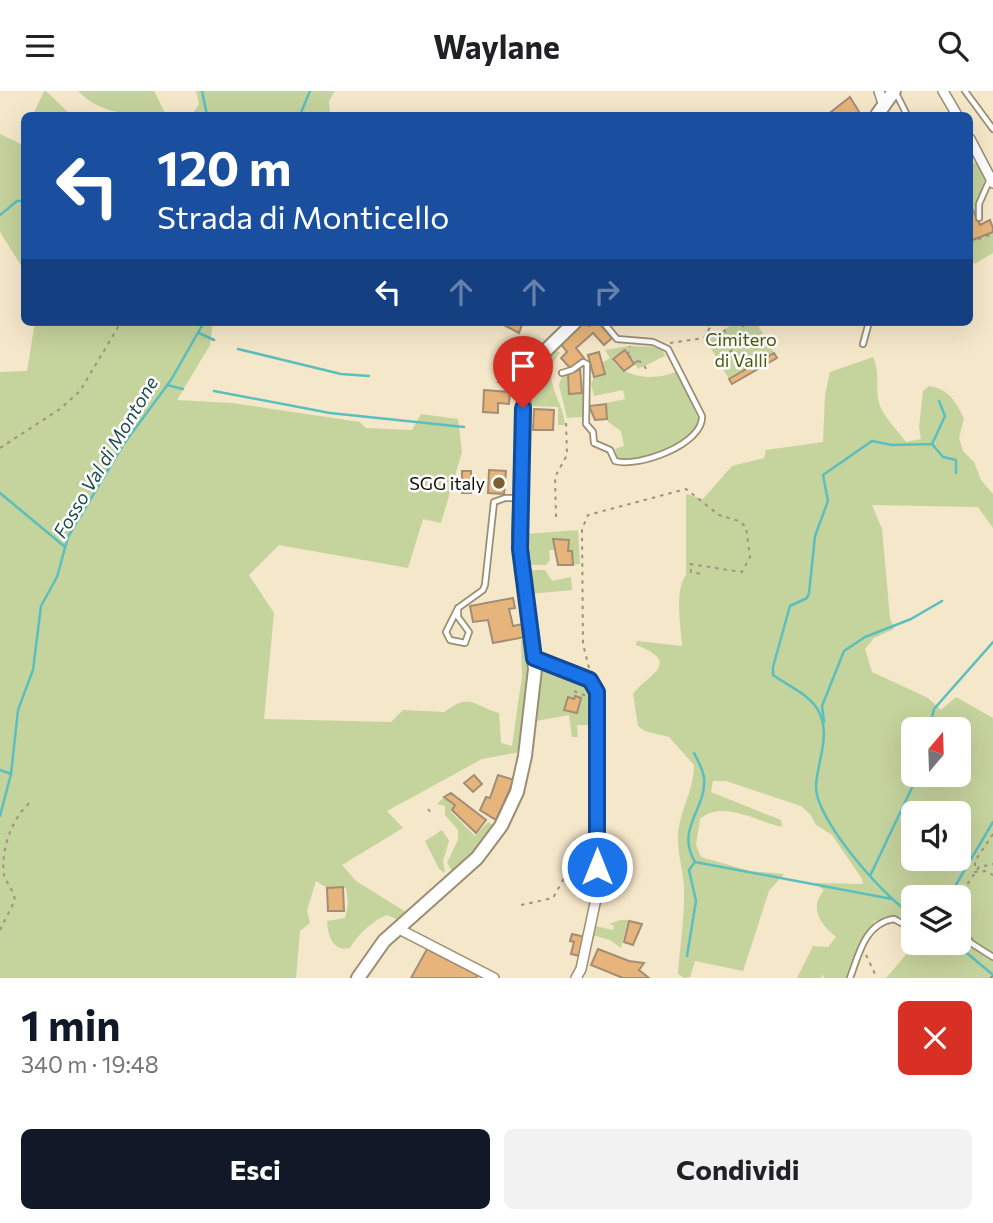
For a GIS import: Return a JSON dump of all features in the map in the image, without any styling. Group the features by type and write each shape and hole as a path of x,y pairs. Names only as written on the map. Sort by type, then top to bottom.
{"main road":[{"path":"881,111 895,91"},
{"path":"358,978 376,950 397,928 468,868 505,819 524,766 533,700 534,658 521,568 519,498 523,408 528,381 542,354 571,326"}],"street":[{"path":"879,91 881,111"},
{"path":"943,91 955,112"},
{"path":"973,145 992,180"},
{"path":"534,658 590,680 597,692 597,894 582,965 576,978"},
{"path":"397,928 494,978"}],"lane":[{"path":"895,91 906,112"},
{"path":"965,91 993,129"},
{"path":"979,218 979,204 992,180"},
{"path":"562,373 583,362 587,364 586,421 593,432 594,443 610,450 615,461 639,462 675,449 703,422 668,349 653,342 617,339 606,326"},
{"path":"863,344 868,326"},
{"path":"458,608 458,617 468,632 465,643 450,640 446,632 458,608 483,590 487,579 494,502 505,498 519,498"},
{"path":"849,978 870,931 883,920 894,919 901,923"},
{"path":"971,943 993,957"}],"path":[{"path":"973,242 993,234"},
{"path":"0,449 60,409 80,391 119,326"},
{"path":"668,349 674,341 704,338 711,326"},
{"path":"722,326 745,369"},
{"path":"743,326 761,358 770,353"},
{"path":"722,356 756,337"},
{"path":"632,342 628,355 647,371"},
{"path":"556,517 555,477 567,455 566,420"},
{"path":"590,680 583,644 582,529 588,515 669,491 686,489 719,515 739,521 746,527 750,557 742,572 690,563 691,572 701,573"},
{"path":"574,691 593,698"},
{"path":"0,930 15,900 2,867 5,843 16,817 32,801"},
{"path":"428,809 432,814"},
{"path":"975,872 975,861 993,834"},
{"path":"521,905 553,898 573,862 597,847"},
{"path":"966,885 979,867 993,864"},
{"path":"975,872 985,871 993,875"},
{"path":"862,947 877,978"}],"green space":[{"path":"46,91 68,112 34,112"},
{"path":"78,91 154,91 164,112 119,112 87,99"},
{"path":"196,91 335,91 329,101 330,112 194,112 199,104"},
{"path":"0,134 21,144 21,265 0,232"},
{"path":"978,161 985,179 974,213 973,211 973,164"},
{"path":"993,232 993,253 974,264 973,258 973,240"},
{"path":"34,326 212,326 210,345 177,400 232,403 360,422 366,428 412,430 421,414 458,419 462,452 441,523 423,519 408,568 279,545 249,575 274,613 264,719 391,722 403,710 444,712 466,701 499,713 501,743 512,746 522,676 521,640 526,640 527,676 520,752 482,759 387,811 403,828 342,865 356,881 406,912 396,919 387,915 376,921 361,933 350,948 344,949 335,945 330,937 327,921 345,918 348,904 346,888 327,888 316,881 307,910 310,923 300,931 296,978 0,978 0,372 27,371"},
{"name":"Cimitero di Valli","path":"730,326 758,326 777,358 732,384 706,340"},
{"path":"629,346 654,347 663,351 665,356 638,369 626,349 611,358 616,365 631,374 650,377 678,371 700,423 684,439 664,452 629,461 618,459 615,449 624,446 621,431 608,422 606,403 625,399 623,390 594,396 591,384 594,377 605,374 602,363 610,358 605,350"},
{"path":"555,348 560,353 554,362 551,379 565,425 558,425 558,407 530,406 538,373"},
{"path":"873,357 877,369 880,406 906,442 921,439 919,427 923,391 929,386 942,390 954,401 964,418 959,438 963,451 974,462 981,480 993,494 993,528 978,507 872,505 882,529 890,618 894,629 874,638 865,649 872,672 928,698 941,710 956,697 993,718 993,978 886,978 906,955 971,955 971,885 901,885 901,920 893,916 874,921 847,978 824,978 823,974 821,978 797,978 813,946 828,947 836,937 825,927 818,915 817,903 824,890 814,883 863,884 862,879 832,835 816,825 810,814 801,806 726,781 713,781 711,792 781,820 782,827 729,811 709,813 700,819 696,845 701,857 750,871 784,874 769,891 743,971 695,961 690,977 684,978 678,974 684,898 678,834 692,783 694,765 669,737 645,731 638,726 633,694 653,675 660,663 650,651 636,645 637,641 682,646 679,600 686,575 686,494 703,499 732,466 764,458 766,450 823,442 825,395 830,372"},
{"path":"568,374 570,394 585,393 582,417 567,418 559,385 562,376"},
{"path":"578,530 580,564 573,565 572,552 568,551 569,540 553,539 554,550 549,550 550,560 546,565 528,565 526,534"},
{"path":"531,570 545,570 552,581 571,577 572,590 530,594"},
{"path":"541,663 593,686 594,738 590,734 589,725 577,725 578,737 572,737 569,715 536,721"},
{"path":"444,797 455,805 450,811 475,836 488,822 493,825 469,857 452,871 447,863 458,840 458,830 445,815 445,806 437,804"},
{"path":"442,830 449,841 443,861 445,873 439,869 425,841"},
{"path":"628,920 621,948 610,940 593,935 595,926 613,930 614,926 609,924"}],"building":[{"path":"850,97 859,112 831,112"},
{"path":"973,210 980,225 990,220 993,232 973,240"},
{"path":"506,326 522,326 519,333"},
{"path":"580,326 602,326 612,338 604,345 593,333 576,348 584,358 571,369 561,358 567,352 560,343"},
{"path":"519,343 532,350 522,365 516,386 498,382 506,360"},
{"path":"625,350 634,364 624,371 613,359"},
{"path":"599,352 605,374 594,377 588,355"},
{"path":"774,353 777,358 732,384 729,379"},
{"path":"580,369 582,393 569,394 568,374"},
{"path":"484,390 510,392 509,404 498,403 498,413 483,412"},
{"path":"606,404 607,419 595,420 589,406"},
{"path":"534,409 554,410 553,430 533,430"},
{"path":"489,470 506,471 504,494 488,493"},
{"path":"462,471 471,471 471,493 462,493"},
{"path":"553,539 569,540 568,551 572,551 573,565 558,565"},
{"path":"513,598 515,608 509,609 513,626 523,624 525,637 493,643 488,620 473,622 470,606"},
{"path":"575,696 581,698 577,713 564,710 568,697 574,699"},
{"path":"474,775 482,784 473,792 464,783"},
{"path":"498,775 514,780 496,820 480,810 486,797 490,798"},
{"path":"451,793 486,820 476,833 452,810 455,805 444,797"},
{"path":"343,887 344,911 328,911 327,888"},
{"path":"629,921 642,924 633,945 624,942"},
{"path":"572,934 585,937 580,956 571,954 574,942 570,941"},
{"path":"427,949 478,975 476,978 411,978"},
{"path":"598,949 629,961 644,963 639,970 649,978 623,978 591,965"}],"waterway":[{"path":"202,91 206,112"},
{"name":"Fosso Val di Montone","path":"301,112 310,91"},
{"path":"0,215 17,201 21,201"},
{"name":"Fosso Val di Montone","path":"0,816 11,774 18,710 33,670 41,606 57,577 68,537 123,445 171,380 202,326"},
{"path":"199,333 214,340"},
{"path":"238,349 341,374 369,376"},
{"path":"167,385 183,389"},
{"path":"214,391 330,413 464,427"},
{"path":"901,906 854,857 827,818 818,800 816,786 824,740 819,712 810,700 773,675 773,667 790,606 807,598 809,593 815,536 828,501 823,475 872,441 892,445 932,444 945,416 939,401"},
{"path":"932,444 943,457 956,460 956,473"},
{"path":"0,493 65,547"},
{"path":"824,722 822,706 844,651 865,637 911,619 942,601"},
{"path":"932,717 934,709 993,642"},
{"path":"694,753 704,778 704,789 688,839 695,862 892,899"},
{"path":"0,770 11,774"},
{"path":"870,876 912,787"},
{"path":"956,885 993,822"},
{"path":"687,956 696,901 689,870 695,862"},
{"path":"969,955 993,975"}],"place":[{"name":"SGG italy","path":"499,483"}],"route":[{"path":"523,408 519,535 527,618 534,658 590,680 597,692 597,867"}]}
